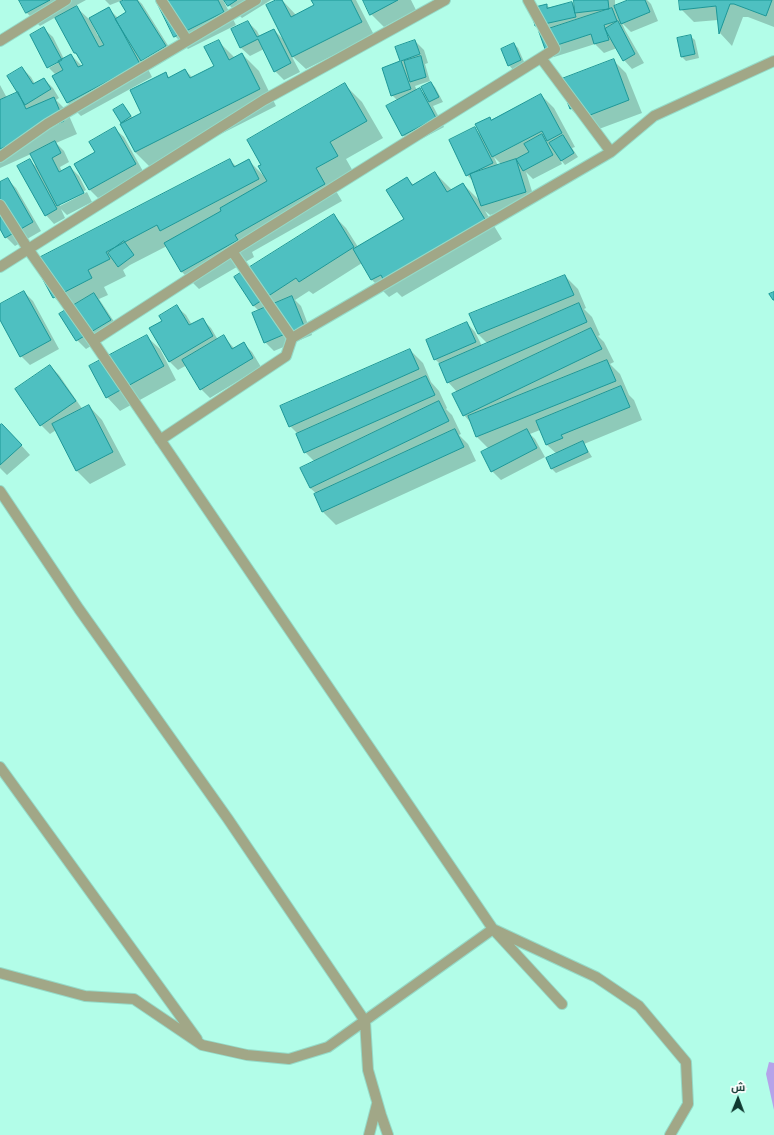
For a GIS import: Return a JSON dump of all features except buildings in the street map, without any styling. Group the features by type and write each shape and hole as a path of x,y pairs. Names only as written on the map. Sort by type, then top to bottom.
{"street":[{"path":"0,41 66,0"},
{"path":"161,0 187,40"},
{"path":"0,157 48,124 256,0"},
{"path":"0,267 264,100 445,0"},
{"path":"93,341 232,251 555,49 528,0"},
{"path":"541,58 611,152"},
{"path":"160,440 286,356 292,338 611,152 654,116 774,61"},
{"path":"0,205 28,249 93,341 493,929 562,1004"},
{"path":"232,251 292,338"},
{"path":"0,491 79,608 228,819 365,1021 368,1070 388,1135"},
{"path":"0,767 202,1045"},
{"path":"0,973 85,996 134,999 202,1045 247,1056 289,1059 328,1047 493,929"},
{"path":"493,929 596,977 640,1006 686,1062 688,1104 670,1135"},
{"path":"369,1135 377,1102"}],"shaded area":[{"path":"769,1062 774,1063 774,1110 766,1074"}]}
